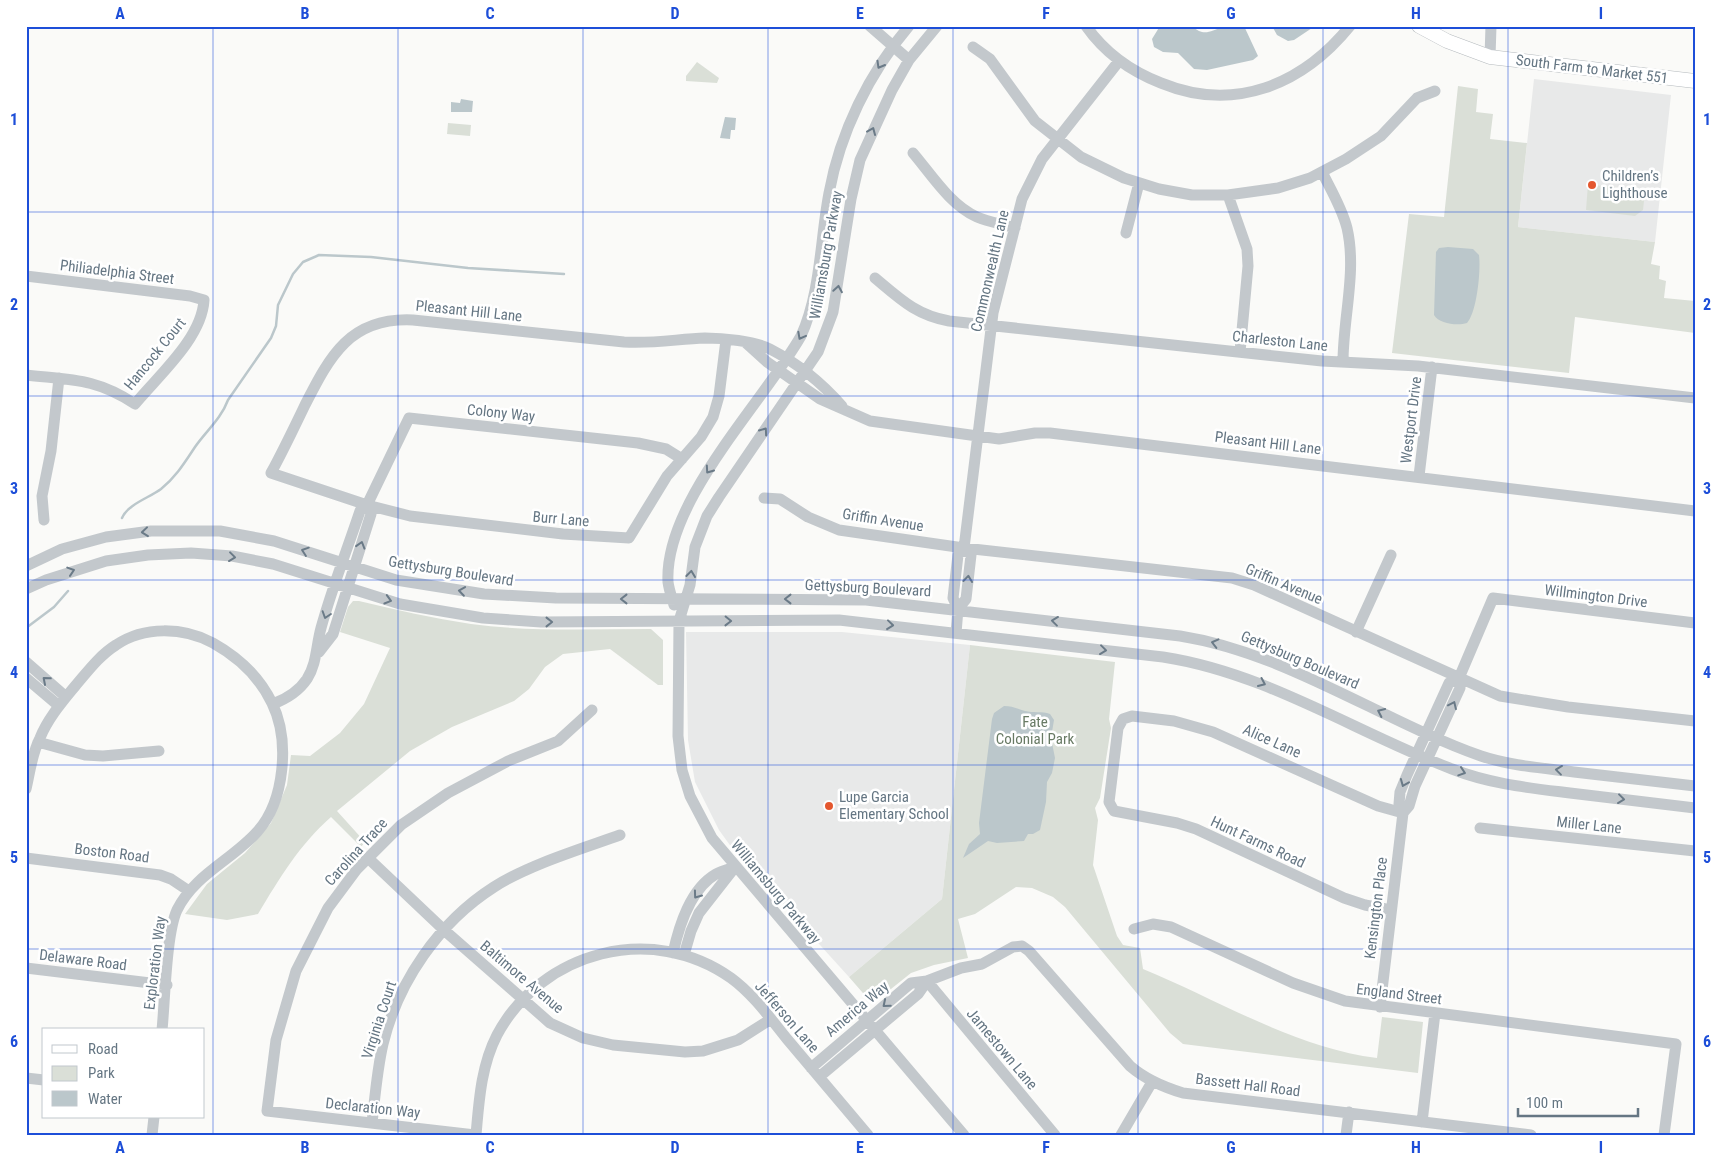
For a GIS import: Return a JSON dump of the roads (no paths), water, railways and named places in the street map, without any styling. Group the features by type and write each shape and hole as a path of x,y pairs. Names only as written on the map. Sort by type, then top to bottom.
{"main road":[{"name":"South Farm to Market 551","path":"1420,26 1447,41 1490,57 1695,81"}],"street":[{"path":"870,26 910,60"},
{"name":"Williamsburg Parkway","path":"909,26 892,45 856,109 838,157 829,192 810,316 801,336 786,360 706,474 688,504 679,526 670,560 668,584 679,621 678,736 682,770 690,796 703,824 735,867 964,1135"},
{"name":"Williamsburg Parkway","path":"679,621 686,599 695,547 707,516 818,352 833,312 849,207 860,163 877,120 910,60 936,26"},
{"path":"1086,26 1100,46 1143,76 1170,87 1203,96 1228,96 1284,82 1304,70 1328,50 1350,26"},
{"path":"1490,57 1491,26"},
{"path":"973,47 990,59 1035,120 1081,157 1107,171 1138,182 1159,189 1192,194 1228,195 1278,188 1322,172 1346,160 1381,136 1417,98 1434,91"},
{"name":"Commonwealth Lane","path":"956,633 958,609 954,598 958,555 964,548 991,327 1015,228 1029,182 1042,159 1119,61"},
{"path":"912,153 940,186 963,208 976,216 1015,228"},
{"path":"838,157 860,163"},
{"path":"1322,172 1340,207 1347,228 1351,255 1343,362"},
{"path":"1126,233 1138,182"},
{"path":"1228,195 1247,249 1247,288 1240,352"},
{"name":"Philiadelphia Street","path":"26,276 190,296 204,300"},
{"name":"Charleston Lane","path":"875,278 909,307 930,318 991,327 1343,362 1432,367 1695,398"},
{"name":"Hancock Court","path":"26,375 106,386 135,404 196,330 203,313 204,300"},
{"name":"Pleasant Hill Lane","path":"271,473 331,358 350,338 374,324 392,320 413,320 632,343 704,338 746,343 769,348 825,386 842,406"},
{"name":"Burr Lane","path":"271,473 367,505 410,516 578,536 629,538 659,487 701,437 713,417 719,396 726,340"},
{"name":"Pleasant Hill Lane","path":"746,343 779,370 820,399 842,406 870,421 999,439 1036,433 1050,433 1419,476 1695,511"},
{"name":"Westport Drive","path":"1419,476 1432,367"},
{"path":"44,520 42,496 51,451 58,378"},
{"name":"Colony Way","path":"318,654 321,630 360,511 367,505 409,418 638,443 666,449 682,459"},
{"name":"Griffin Avenue","path":"764,498 780,500 808,517 839,530 964,548 1232,578 1254,585 1500,696 1695,721"},
{"name":"Colony Way","path":"273,704 286,698 306,681 318,654 333,634 371,514 367,505"},
{"name":"Gettysburg Boulevard","path":"26,566 83,543 128,534 176,530 240,534 274,541 354,568 419,585 484,594 556,598 866,600 958,609 1180,636 1228,646 1268,660 1425,733 1482,756 1509,763 1695,786"},
{"path":"26,589 46,580 106,561 176,553 213,554 254,560 415,607 483,618 541,622 838,620 1163,657 1213,667 1248,678 1464,774 1505,784 1695,808"},
{"path":"1356,632 1391,555"},
{"name":"Willmington Drive","path":"1492,598 1695,623"},
{"name":"Kensington Place","path":"1403,813 1409,806 1428,758 1460,688 1459,678 1492,598"},
{"name":"Exploration Way","path":"26,789 38,742 63,701 102,656 116,644 148,632 167,630 206,639 229,652 246,666 273,704 283,756 282,776 267,818 258,832 189,891 177,911 172,930 162,1028"},
{"path":"26,662 63,701"},
{"path":"26,678 63,701"},
{"name":"Kensington Place","path":"1380,1007 1403,813 1399,804 1400,792 1425,733 1449,684 1459,678"},
{"name":"Carolina Trace","path":"267,1111 276,1040 296,971 328,908 368,858 401,824 448,793 508,761 558,741 592,710"},
{"name":"Alice Lane","path":"1111,808 1109,802 1118,728 1123,719 1132,716 1165,720 1213,732 1378,806 1403,813"},
{"path":"38,742 85,755 103,756 159,751"},
{"name":"Hunt Farms Road","path":"1111,808 1117,812 1170,821 1196,829 1344,898 1365,905 1391,910"},
{"name":"Miller Lane","path":"1480,828 1695,852"},
{"name":"Virginia Court","path":"372,1123 378,1073 390,1023 408,977 444,930 466,908 495,887 550,861 620,835"},
{"name":"Boston Road","path":"26,858 160,875 189,891"},
{"name":"Baltimore Avenue","path":"368,858 444,930 550,1023 583,1038 613,1044 685,1052 703,1051 738,1040 771,1019"},
{"path":"679,954 680,924 697,893 716,874 735,867"},
{"name":"England Street","path":"1134,929 1153,924 1171,927 1316,993 1345,1001 1676,1044 1664,1135"},
{"name":"America Way","path":"812,1068 911,983 927,982 961,968 982,964 1013,947 1022,946"},
{"name":"Bassett Hall Road","path":"1022,946 1029,951 1130,1066 1152,1082 1183,1093 1531,1135"},
{"name":"Jefferson Lane","path":"475,1135 482,1080 488,1056 502,1027 523,1000 554,973 593,955 639,949 679,954 708,965 732,979 753,997 868,1135"},
{"name":"Delaware Road","path":"26,968 167,985"},
{"name":"America Way","path":"819,1077 918,994 927,982"},
{"name":"Jamestown Lane","path":"927,982 1054,1135"},
{"path":"1422,1122 1435,1013"},
{"path":"26,1078 42,1080"},
{"path":"1121,1135 1152,1082"},
{"name":"Declaration Way","path":"267,1111 475,1135"},
{"path":"1346,1135 1349,1112"},
{"path":"152,1135 154,1118"}],"water":[{"path":"1160,26 1192,26 1204,32 1225,26 1244,26 1258,56 1253,60 1207,70 1194,69 1178,53 1163,52 1154,47 1152,39"},
{"path":"1272,26 1315,26 1294,40 1288,41 1277,35"},
{"path":"461,99 473,101 472,112 451,112 451,102 460,103"},
{"path":"725,117 736,118 735,130 731,130 730,139 720,138"},
{"path":"1439,248 1473,249 1479,255 1479,280 1476,301 1470,318 1467,323 1463,324 1444,322 1434,315 1436,252"},
{"path":"1004,706 1028,712 1047,713 1054,720 1051,738 1055,758 1052,773 1047,782 1046,802 1040,830 1033,834 1028,834 1024,841 997,843 988,841 963,858 969,844 980,834 979,823 992,719 994,713"}],"waterway":[{"path":"122,518 129,509 161,489 171,479 217,419 271,338 276,326 278,305 293,274 303,262 319,255 371,257 468,268 564,274"},
{"path":"26,628 54,607 68,591"}],"place":[{"name":"Children’s Lighthouse","path":"1592,185"},
{"name":"Lupe Garcia Elementary School","path":"829,806"}],"park label":[{"name":"Fate Colonial Park","path":"1035,730"}]}
